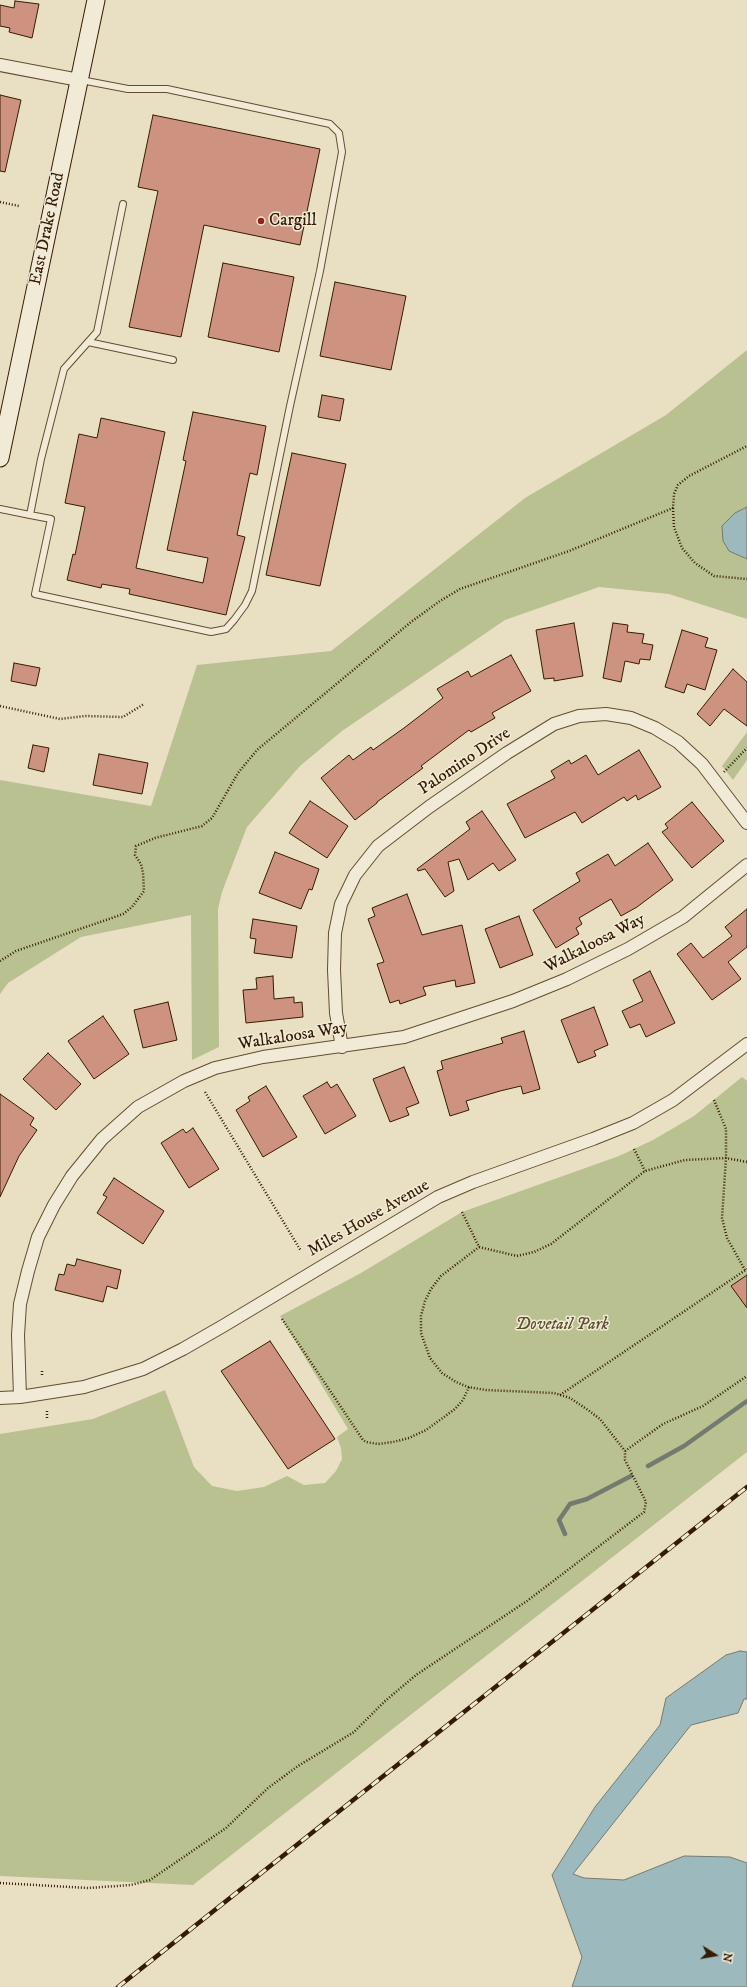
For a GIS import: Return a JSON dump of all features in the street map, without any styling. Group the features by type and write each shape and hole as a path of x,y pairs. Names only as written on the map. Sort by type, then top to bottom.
{"main road":[{"name":"East Drake Road","path":"0,453 96,0"}],"street":[{"path":"0,66 79,80"},
{"name":"Palomino Drive","path":"342,1047 336,1013 334,970 335,933 341,904 355,875 378,846 429,807 506,753 554,724 579,716 606,714 631,718 655,728 678,742 702,764 747,823"},
{"name":"Walkaloosa Way","path":"20,1397 18,1335 20,1304 38,1237 54,1205 72,1176 102,1139 138,1107 184,1081 215,1068 263,1057 404,1037 506,1003 567,979 628,949 683,916 747,865"},
{"name":"Miles House Avenue","path":"0,1398 56,1392 101,1383 143,1369 183,1349 438,1197 472,1182 593,1140 633,1123 673,1100 747,1044"}],"lane":[{"path":"0,509 51,519 35,594 211,632 226,629 245,605 252,591 290,406 320,271 342,152 339,133 330,124 166,89 128,89 79,80"},
{"path":"30,515 41,459 64,369 97,332 123,204"},
{"path":"88,342 173,360"}],"path":[{"path":"0,202 18,206"},
{"path":"747,446 689,476 678,485 674,494 673,508 674,527 682,548 695,563 714,576 747,579"},
{"path":"0,961 16,951 109,920 123,914 132,907 144,891 141,864 135,855 134,850 136,846 155,838 202,826 207,822 220,807 238,773 257,750 411,622 440,601 460,589 569,551 673,508"},
{"path":"0,706 60,719 85,716 123,717 144,704"},
{"path":"714,780 729,768 747,748"},
{"path":"205,1092 301,1251"},
{"path":"560,1395 746,1270 727,1238 722,1218 726,1158 726,1129 714,1100"},
{"path":"634,1149 645,1171"},
{"path":"479,1247 517,1256 534,1252 551,1244 645,1171 685,1160 726,1158 747,1162"},
{"path":"462,1212 479,1247"},
{"path":"0,1883 88,1888 131,1885 150,1880 226,1828 280,1779 298,1766 354,1732 384,1702 416,1676 527,1601 644,1512 646,1502 625,1460 625,1451 600,1419 570,1398 560,1395 535,1391 486,1390 469,1387 456,1382 442,1373 430,1358 421,1333 421,1316 431,1289 441,1276 479,1247"},
{"path":"282,1319 363,1440 366,1442 378,1444 393,1442 409,1438 426,1430 455,1409 463,1400 469,1387"},
{"path":"42,1370 42,1377"},
{"path":"625,1451 663,1424 703,1406 747,1376"},
{"path":"47,1411 47,1418"}],"green space":[{"path":"747,350 747,619 669,594 599,587 505,620 342,731 300,766 247,827 222,892 218,909 219,1047 192,1060 191,915 81,937 8,983 0,994 0,780 151,806 197,665 331,651 525,498 666,415"},
{"path":"747,732 747,760 733,780 722,766"},
{"name":"Dovetail Park","path":"742,1077 747,1081 747,1452 193,1885 0,1876 0,1434 93,1419 165,1390 194,1467 212,1486 237,1491 264,1487 287,1476 304,1485 325,1483 336,1471 342,1459 341,1448 337,1437 348,1429 280,1316 361,1273 462,1212 619,1156 653,1140 694,1116"}],"water":[{"path":"747,507 747,559 729,551 723,541 722,526 735,513"},
{"path":"740,1651 747,1652 747,1699 744,1699 738,1713 691,1725 573,1874 584,1878 624,1880 684,1856 730,1857 747,1863 747,1987 572,1987 582,1957 552,1875 595,1807 660,1725 666,1698 726,1655"}],"building":[{"path":"15,1 39,4 32,38 9,32 10,28 0,26 0,5 14,8"},
{"path":"0,95 21,100 5,172 0,171"},
{"name":"Cargill","path":"153,115 320,149 300,245 204,225 181,337 129,327 158,191 138,187"},
{"path":"223,263 294,277 279,352 208,337"},
{"path":"335,282 406,296 391,370 320,356"},
{"path":"322,395 344,399 340,421 318,417"},
{"path":"193,412 266,426 257,475 250,473 237,535 245,537 226,615 129,594 130,589 102,584 101,588 67,580 73,554 75,555 85,507 65,503 79,434 97,438 101,418 165,432 136,568 203,583 208,558 167,550 186,461 183,460"},
{"path":"292,453 346,464 320,586 266,575"},
{"path":"574,623 583,676 554,681 554,678 544,679 536,630"},
{"path":"613,623 628,625 627,632 644,634 642,643 653,645 650,660 640,659 639,664 625,661 621,682 603,678"},
{"path":"682,630 708,638 705,647 717,650 705,690 687,684 684,693 665,687"},
{"path":"511,655 531,691 492,713 495,718 471,732 469,730 421,766 423,768 355,820 321,778 349,755 353,760 371,747 373,750 404,728 443,698 437,689 468,671 471,677"},
{"path":"14,663 40,668 36,686 11,681"},
{"path":"733,669 747,682 747,726 724,709 710,726 697,714"},
{"path":"33,745 49,748 44,772 28,768"},
{"path":"639,750 661,787 638,800 636,795 627,801 624,797 582,823 575,812 525,838 507,804 555,778 551,771 569,760 571,764 586,755 598,775"},
{"path":"99,754 148,763 142,794 93,785"},
{"path":"310,801 348,826 327,858 289,833"},
{"path":"692,802 724,841 692,868 662,832 668,828 665,824"},
{"path":"482,811 516,860 499,871 493,863 468,880 459,859 448,862 454,891 445,897 425,869 418,871 417,869 470,829 466,822"},
{"path":"648,843 673,880 637,907 621,916 611,899 579,918 582,924 576,928 579,934 556,948 533,910 580,881 576,873 608,854 615,866"},
{"path":"275,852 319,869 312,890 309,889 301,909 259,893"},
{"path":"407,894 422,935 462,925 475,983 456,987 455,980 423,987 426,995 400,1004 399,1000 390,1003 377,964 384,962 368,919 375,916 372,908"},
{"path":"747,909 747,947 728,962 741,979 712,1000 677,954 691,943 703,958 732,936 725,927"},
{"path":"519,916 533,955 500,968 485,929"},
{"path":"253,919 297,926 292,958 254,953 256,939 250,938"},
{"path":"650,971 675,1023 646,1037 640,1024 630,1028 622,1011 643,1001 633,980"},
{"path":"273,976 274,999 294,997 294,1003 302,1002 303,1017 246,1023 243,990 257,989 256,978"},
{"path":"168,1002 177,1040 143,1048 134,1010"},
{"path":"594,1007 608,1045 594,1051 596,1056 578,1063 561,1020"},
{"path":"103,1016 129,1054 94,1079 68,1041"},
{"path":"524,1031 540,1089 523,1094 521,1086 466,1101 469,1110 450,1116 437,1071 443,1069 441,1061 503,1043 501,1038"},
{"path":"48,1053 81,1084 56,1110 23,1079"},
{"path":"404,1067 419,1103 406,1108 409,1115 390,1122 373,1079"},
{"path":"327,1082 331,1088 337,1084 356,1116 325,1134 303,1096"},
{"path":"266,1086 297,1137 263,1157 236,1110 250,1101 248,1097"},
{"path":"0,1094 34,1118 30,1125 37,1130 19,1156 0,1197"},
{"path":"193,1128 219,1169 189,1188 161,1143 183,1129 186,1133"},
{"path":"114,1178 164,1211 143,1244 97,1213 107,1197 103,1195"},
{"path":"77,1259 121,1270 117,1289 107,1286 103,1302 55,1290 59,1274 64,1275 67,1264 75,1266"},
{"path":"747,1275 747,1308 731,1286"},
{"path":"270,1341 335,1439 288,1469 221,1371"}],"waterway":[{"path":"648,1466 684,1446 747,1401"},
{"path":"565,1534 559,1520 570,1504 587,1499 631,1476"}],"railway":[{"path":"118,1987 747,1487"}],"place":[{"name":"Cargill","path":"261,221"}]}
